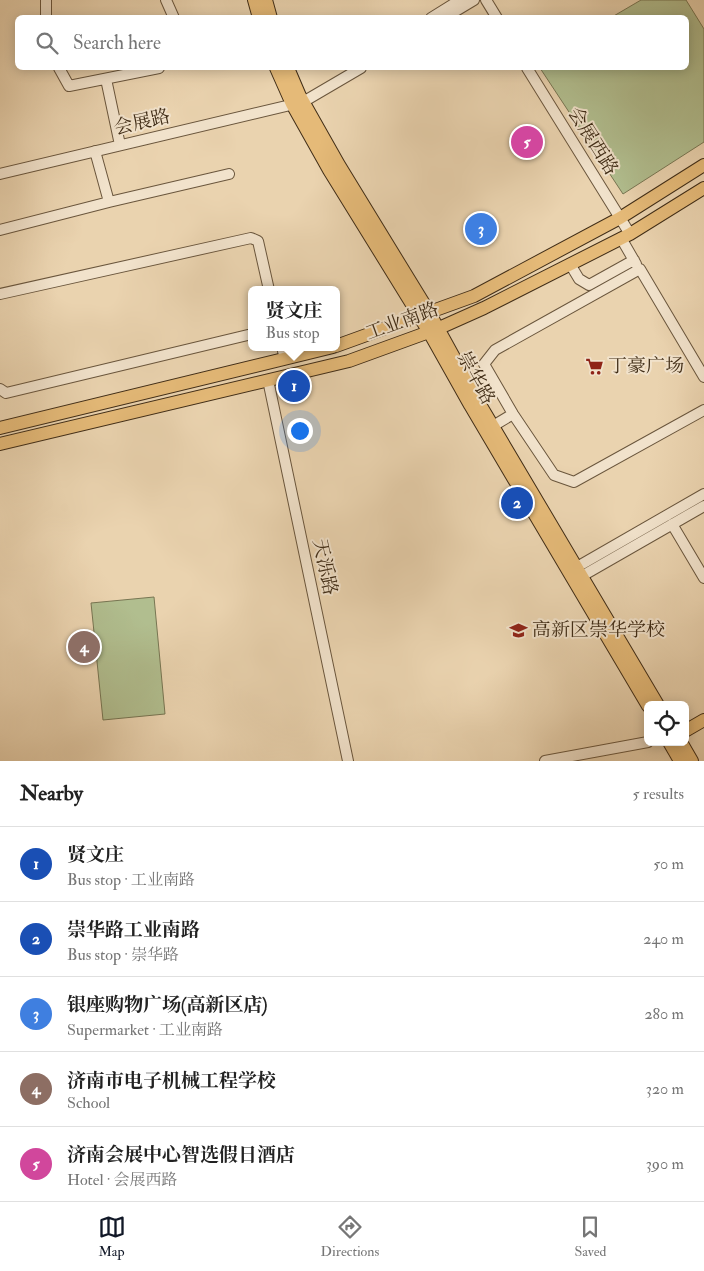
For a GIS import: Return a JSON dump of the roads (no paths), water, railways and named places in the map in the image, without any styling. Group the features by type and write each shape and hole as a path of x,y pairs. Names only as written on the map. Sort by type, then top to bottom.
{"main road":[{"path":"254,0 258,15"},
{"path":"266,0 270,15"},
{"name":"崇华路","path":"277,70 339,165 433,330 493,426 656,701"},
{"name":"崇华路","path":"289,70 298,101"},
{"name":"工业南路","path":"340,345 474,296 620,218 704,165"},
{"name":"工业南路","path":"0,444 349,360 433,330 484,308 625,236 704,188"},
{"name":"崇华路","path":"433,330 470,405 645,701"},
{"path":"0,428 283,353 300,351"},
{"path":"689,729 704,720"},
{"path":"671,746 680,761"},
{"path":"683,746 692,761"}],"street":[{"path":"46,0 46,15"},
{"path":"166,0 173,15"},
{"path":"436,15 460,0"},
{"path":"449,15 474,0"},
{"path":"486,0 495,15"},
{"path":"60,70 69,86 149,70"},
{"name":"会展路","path":"298,101 345,70"},
{"name":"会展路","path":"0,174 298,101 357,70"},
{"name":"会展西路","path":"529,70 620,218 637,265 704,377"},
{"path":"106,79 120,145"},
{"path":"95,151 109,202"},
{"path":"0,230 229,174"},
{"path":"0,294 251,238 258,241 268,286"},
{"path":"570,264 580,279 590,285 637,265"},
{"path":"637,265 495,350 484,364 513,414 554,475 574,482 704,410"},
{"path":"0,389 6,393 248,335"},
{"name":"天泺路","path":"268,380 348,761"},
{"path":"493,426 513,414"},
{"path":"579,572 704,494"},
{"path":"579,572 704,506"},
{"path":"672,524 704,578"},
{"path":"545,761 644,743"}],"place":[{"name":"济南会展中心智选假日酒店","path":"527,142"},
{"name":"银座购物广场(高新区店)","path":"481,229"},
{"name":"丁豪广场","path":"594,366"},
{"name":"贤文庄","path":"294,386"},
{"name":"崇华路工业南路","path":"517,503"},
{"name":"高新区崇华学校","path":"518,630"},
{"name":"济南市电子机械工程学校","path":"84,647"}]}
